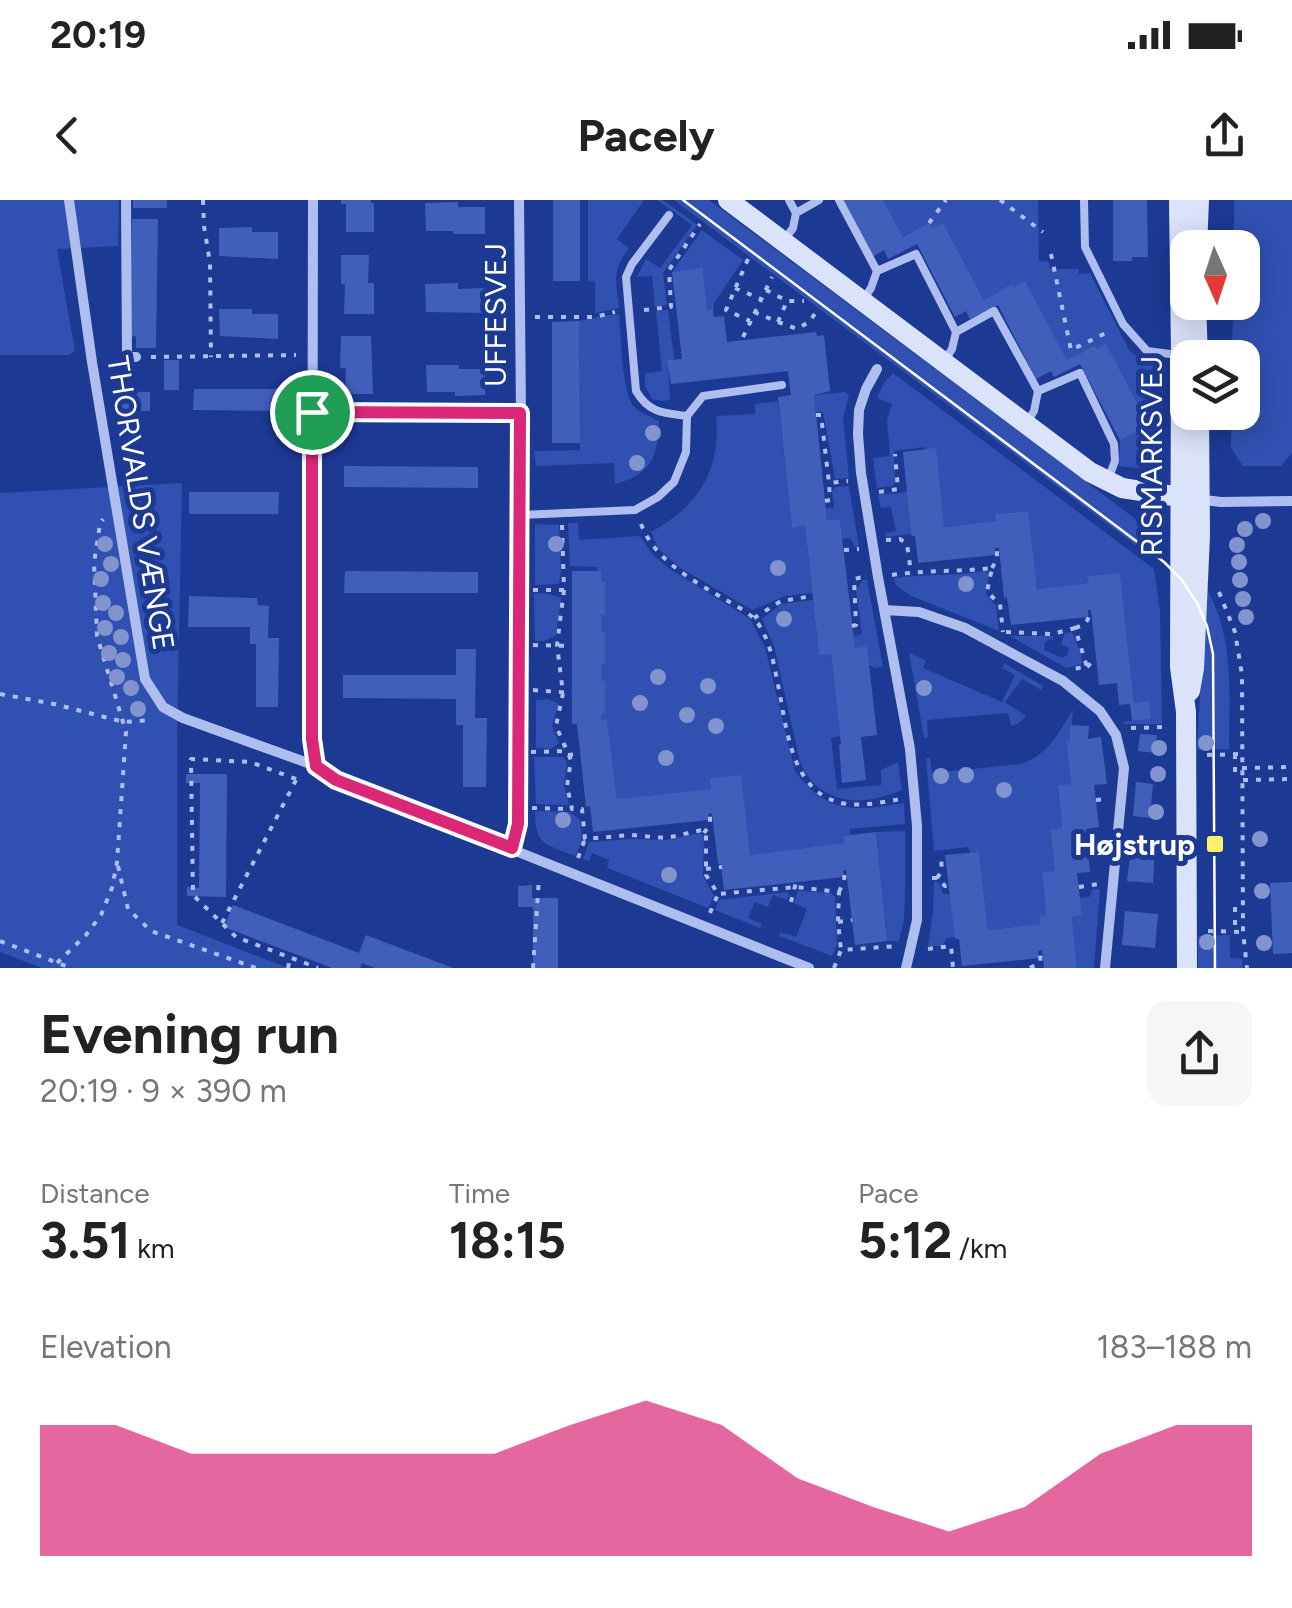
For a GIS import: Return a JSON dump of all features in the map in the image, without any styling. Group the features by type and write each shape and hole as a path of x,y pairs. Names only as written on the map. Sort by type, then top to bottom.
{"main road":[{"path":"728,200 1090,472 1137,492 1190,498"},
{"name":"RISMARKSVEJ","path":"1179,200 1189,340"},
{"path":"1198,230 1199,200"},
{"name":"RISMARKSVEJ","path":"1190,430 1190,498"},
{"name":"RISMARKSVEJ","path":"1187,968 1186,720 1180,667 1198,430"}],"street":[{"name":"THORVALDS VÆNGE","path":"69,200 145,679 164,707 183,718 316,766 336,780 809,968"},
{"name":"THORVALDS VÆNGE","path":"126,200 127,357 136,357"},
{"path":"313,200 312,739 316,766"},
{"name":"UFFESVEJ","path":"512,848 518,824 519,200"},
{"path":"877,369 866,389 858,434 878,577 910,749 918,826 917,920 906,968"},
{"path":"1190,498 1221,502 1292,501"},
{"path":"884,610 919,612 964,628 996,645 1063,682 1100,711 1116,735 1124,768 1105,968"}],"lane":[{"path":"783,242 793,228 796,213 789,200"},
{"path":"796,213 819,200"},
{"path":"838,200 877,271"},
{"path":"1084,200 1084,247 1123,324 1148,351 1170,354"},
{"path":"668,214 626,277 636,391 644,404 659,412 687,416"},
{"path":"863,301 877,271 916,254 956,332 944,362"},
{"path":"956,332 994,311 1038,391 1026,424"},
{"path":"1038,391 1080,373 1114,444 1115,461 1107,481"},
{"path":"520,515 636,510 674,482 686,452 687,416 703,396 782,385"}],"path":[{"path":"203,200 210,263 210,357"},
{"path":"929,223 946,200"},
{"path":"1000,200 1043,232"},
{"path":"656,308 672,308 669,270 700,224"},
{"path":"1051,254 1071,350 1123,324"},
{"path":"748,259 726,310 750,321"},
{"path":"742,337 772,278"},
{"path":"735,288 761,299"},
{"path":"766,290 787,301 804,302"},
{"path":"778,322 787,301"},
{"path":"754,312 797,328 810,322 817,311"},
{"path":"520,317 595,317 608,313"},
{"path":"136,357 312,355"},
{"path":"312,412 520,413"},
{"path":"816,416 822,415 830,500 826,501"},
{"path":"895,454 898,489"},
{"path":"829,483 862,479"},
{"path":"865,494 906,488"},
{"path":"636,510 645,534 661,556 754,618 766,637 796,764 809,785 821,794 850,804 915,797"},
{"path":"57,963 101,914 117,862 126,744 124,722 98,636 94,577 100,524 104,517 117,514"},
{"path":"561,514 564,590 557,646 564,693 556,726 571,760 567,786 572,809"},
{"path":"873,542 900,539 907,544 916,543"},
{"path":"907,544 911,572"},
{"path":"996,645 1003,632 1000,604 987,592 997,548"},
{"path":"852,626 856,625 850,579 992,568"},
{"path":"1214,582 1227,609 1242,675 1243,932 1247,968"},
{"path":"518,590 572,590"},
{"path":"754,618 781,601 812,596"},
{"path":"1003,632 1052,634 1085,624 1090,610"},
{"path":"1075,628 1087,666"},
{"path":"518,644 572,646"},
{"path":"1063,682 1071,670 1097,662"},
{"path":"518,690 572,693"},
{"path":"0,694 124,722"},
{"path":"1116,735 1129,728 1186,720"},
{"path":"537,752 580,754"},
{"path":"1234,754 1235,778"},
{"path":"1206,767 1205,755 1243,754"},
{"path":"296,779 250,762 191,759 193,895 236,937 318,968"},
{"path":"222,923 296,779 316,766"},
{"path":"1242,768 1292,767"},
{"path":"1243,780 1292,779"},
{"path":"538,808 582,809 585,839 570,874"},
{"path":"582,816 590,813"},
{"path":"710,814 710,824 704,833 706,874 718,894 796,884 839,892"},
{"path":"585,839 630,835 666,838 702,830 704,833"},
{"path":"938,878 941,858"},
{"path":"117,862 128,909 151,931 256,968"},
{"path":"533,968 540,862"},
{"path":"706,869 722,867"},
{"path":"834,968 840,950 839,892 844,870"},
{"path":"790,902 796,884"},
{"path":"1235,908 1235,931"},
{"path":"838,922 852,920"},
{"path":"1206,920 1206,931 1243,932"},
{"path":"0,941 71,968"},
{"path":"840,950 959,945"},
{"path":"950,946 953,968"},
{"path":"1030,968 1040,962 1041,950"},
{"path":"288,968 290,957"}],"shaded area":[{"path":"0,200 119,200 118,246 57,249 75,351 69,355 0,355"},
{"path":"588,200 644,200 617,239 629,248 617,270 619,308 595,313 595,282 588,281"},
{"path":"657,200 663,200 697,225 663,273 667,305 655,307 652,276 637,277 646,259 660,268 692,225"},
{"path":"674,200 709,200 1153,532 1149,555"},
{"path":"883,200 1038,200 1039,261 1049,262 1050,269 1090,273 1129,350 1141,360 1163,362 1163,447 1156,461 1141,468 1119,466 1120,440 1146,420 1106,345 1097,349 1094,345 1067,360 1025,282 984,300 943,223 932,228 929,223 903,237"},
{"path":"1234,200 1292,200 1292,453 1281,466 1243,466 1231,448 1231,430 1260,430 1260,340 1232,340 1233,320 1260,320 1260,230 1234,230"},
{"path":"702,230 743,260 713,309 707,310 703,269 672,272"},
{"path":"668,310 674,359 668,361 670,400 661,401 652,399 645,386 645,373 662,371 656,311"},
{"path":"619,315 624,374 632,404 659,421 657,445 650,462 638,475 615,484 614,463 536,466 534,451 580,450 579,321"},
{"path":"893,373 1154,569 1160,611 1162,724 1122,722 1150,719 1149,702 1134,703 1120,573 1088,576 1089,583 1037,589 1027,511 996,514 996,521 944,527 924,447 894,451 895,483 877,488 873,458 890,456 887,420 892,404 877,398"},
{"path":"845,392 849,396 843,418 849,478 835,479 823,412 816,412 814,395"},
{"path":"778,401 792,527 805,526 812,593 785,596 752,610 679,567 658,548 651,532 682,511 703,485 715,454 716,416 755,414 755,404"},
{"path":"182,483 177,925 288,968 42,968 0,952 0,493"},
{"path":"849,486 859,547 850,538 842,539 840,520 827,520 826,508 834,508 832,491"},
{"path":"907,492 911,534 886,537 885,533 896,531 891,507 881,508 878,495"},
{"path":"568,523 578,523 579,540 640,536 667,567 750,619 765,647 795,771 831,803 871,808 904,803 905,824 850,829 850,835 843,836 844,843 750,855 711,789 617,799 607,721 601,720 605,713 601,664 605,663 605,632 601,632 601,614 605,614 605,583 601,582 597,567 570,566"},
{"path":"535,524 559,525 559,584 535,585"},
{"path":"962,574 989,574 986,594 996,606 999,631 911,596 896,585 894,578"},
{"path":"867,580 883,667 869,665 867,647 855,648 853,636 862,634 856,590"},
{"path":"1206,588 1226,646 1229,749 1197,750"},
{"path":"534,593 561,598 556,635 545,641 535,641"},
{"path":"813,600 819,654 831,654 840,736 831,738 837,789 881,785 881,770 898,762 902,790 872,799 844,799 818,787 800,762 774,646 762,619 781,604"},
{"path":"1072,632 1082,664 1066,668 1010,636 1053,636 1054,641 1045,642 1044,650 1063,658 1069,648 1061,644 1065,633"},
{"path":"909,653 926,660 923,668 1002,702 1015,675 1002,668 1004,663 1043,686 1041,690 1022,679 1005,702 1026,716 1019,723 1011,726 1008,713 927,720 928,737 924,738"},
{"path":"548,699 559,704 552,726 559,743 551,749 536,748 536,700"},
{"path":"1073,709 1070,741 1066,742 1071,784 1058,786 1062,828 1050,829 1055,871 1042,873 1046,915 1039,917 1040,924 988,930 979,852 970,853 968,847 934,851 926,759 930,758 932,773 1020,764 1045,749"},
{"path":"534,757 563,757 567,762 564,786 569,805 536,804"},
{"path":"535,811 570,812 580,820 582,841 575,856 544,842 537,831"},
{"path":"905,831 904,920 899,941 887,941 876,832"},
{"path":"700,833 704,836 703,876 714,896 708,908 607,868 609,860 592,853 589,861 583,859 589,842 666,840"},
{"path":"934,881 943,894 950,894 955,937 947,938 942,946 928,946"},
{"path":"1093,889 1100,889 1094,968 1077,968 1072,917 1082,915 1080,898 1089,897"},
{"path":"798,891 831,893 835,897 837,944 832,956 779,936 780,932 796,937 807,909 794,903"},
{"path":"787,892 788,900 773,895 768,907 755,902 748,918 762,924 760,928 715,910 719,900"},
{"path":"1230,935 1230,958 1242,959 1243,968 1198,968 1198,936"}],"building":[{"path":"133,200 167,200 167,208 133,208"},
{"path":"341,200 371,200 374,232 346,232 346,204 341,204"},
{"path":"553,200 580,200 580,281 553,281"},
{"path":"843,200 883,200 903,237 929,223 932,228 943,223 984,300 1025,281 1067,360 1095,345 1097,349 1106,344 1146,420 1137,425 1140,429 1120,440 1080,364 1054,377 1051,371 1036,379 998,305 970,319 966,311 955,317 917,244 888,259 884,250 872,257"},
{"path":"1113,200 1147,200 1148,257 1113,261"},
{"path":"458,202 458,207 485,207 485,234 426,231 425,203"},
{"path":"132,219 158,219 156,348 136,348 136,336 131,337"},
{"path":"252,227 252,232 278,232 278,259 219,256 219,228"},
{"path":"341,255 369,255 368,283 374,283 374,314 344,314"},
{"path":"703,268 707,310 713,309 714,317 724,316 727,342 816,332 817,336 824,335 830,391 814,395 827,520 840,520 855,648 867,646 877,735 861,737 866,780 842,783 831,654 819,655 805,526 792,528 778,397 791,395 788,371 671,384 667,360 682,359 672,272"},
{"path":"458,283 458,289 484,288 485,313 426,312 425,284"},
{"path":"219,309 278,314 278,339 220,336"},
{"path":"579,321 580,443 552,443 552,322"},
{"path":"341,336 371,336 373,394 345,394 346,368 340,368"},
{"path":"164,360 179,360 179,390 164,390"},
{"path":"426,365 485,369 485,395 427,392"},
{"path":"194,389 283,389 283,411 193,410"},
{"path":"117,391 150,392 150,411 117,411"},
{"path":"936,448 944,527 996,521 995,514 1028,511 1037,589 1089,583 1087,576 1120,573 1134,703 1149,701 1151,719 1132,721 1130,704 1119,705 1117,683 1099,685 1091,610 1088,617 1011,625 999,548 995,548 995,555 918,563 915,536 911,534 903,452"},
{"path":"344,466 478,467 478,488 344,487"},
{"path":"189,492 279,492 278,514 189,514"},
{"path":"345,571 478,572 478,593 344,593"},
{"path":"572,571 601,571 601,582 605,582 601,632 605,632 605,664 601,664 601,681 605,681 605,713 601,720 607,720 617,799 711,789 710,778 741,775 750,855 844,843 843,836 876,832 887,941 855,945 846,870 844,877 724,890 712,813 708,814 709,820 593,832 590,806 586,807 577,724 572,724"},
{"path":"189,596 257,598 258,605 269,606 268,638 279,638 278,707 256,707 256,644 250,644 250,627 188,627"},
{"path":"456,649 476,649 475,718 487,718 486,787 463,787 463,725 456,725 456,699 343,698 343,675 456,675"},
{"path":"1070,725 1089,726 1088,739 1101,737 1107,784 1094,785 1099,827 1086,829 1090,872 1077,873 1082,915 1072,917 1077,968 1044,968 1042,950 1038,951 1039,958 962,966 945,855 979,852 988,930 1040,924 1039,916 1046,915 1042,872 1055,871 1050,829 1062,828 1058,785 1071,784 1066,741 1070,741"},
{"path":"1140,734 1157,735 1155,753 1138,751"},
{"path":"186,774 227,774 226,897 187,896 187,887 199,888 200,783 186,783"},
{"path":"1136,782 1153,784 1150,818 1133,816"},
{"path":"1131,847 1155,850 1153,883 1127,881"},
{"path":"1292,882 1292,953 1273,954 1270,883"},
{"path":"532,885 532,898 558,898 558,968 533,968 533,907 518,907 518,886"},
{"path":"233,905 359,953 366,935 453,968 375,968 362,963 360,968 332,968 224,927"},
{"path":"1125,911 1158,914 1155,948 1122,945"}],"tram line":[{"path":"683,200 1164,562 1181,579 1207,626 1213,654 1215,968"}],"place":[{"name":"Højstrup","path":"1215,844"}],"route":[{"path":"312,412 520,413 518,824 512,848 336,780 316,766 312,739 312,412"}]}
